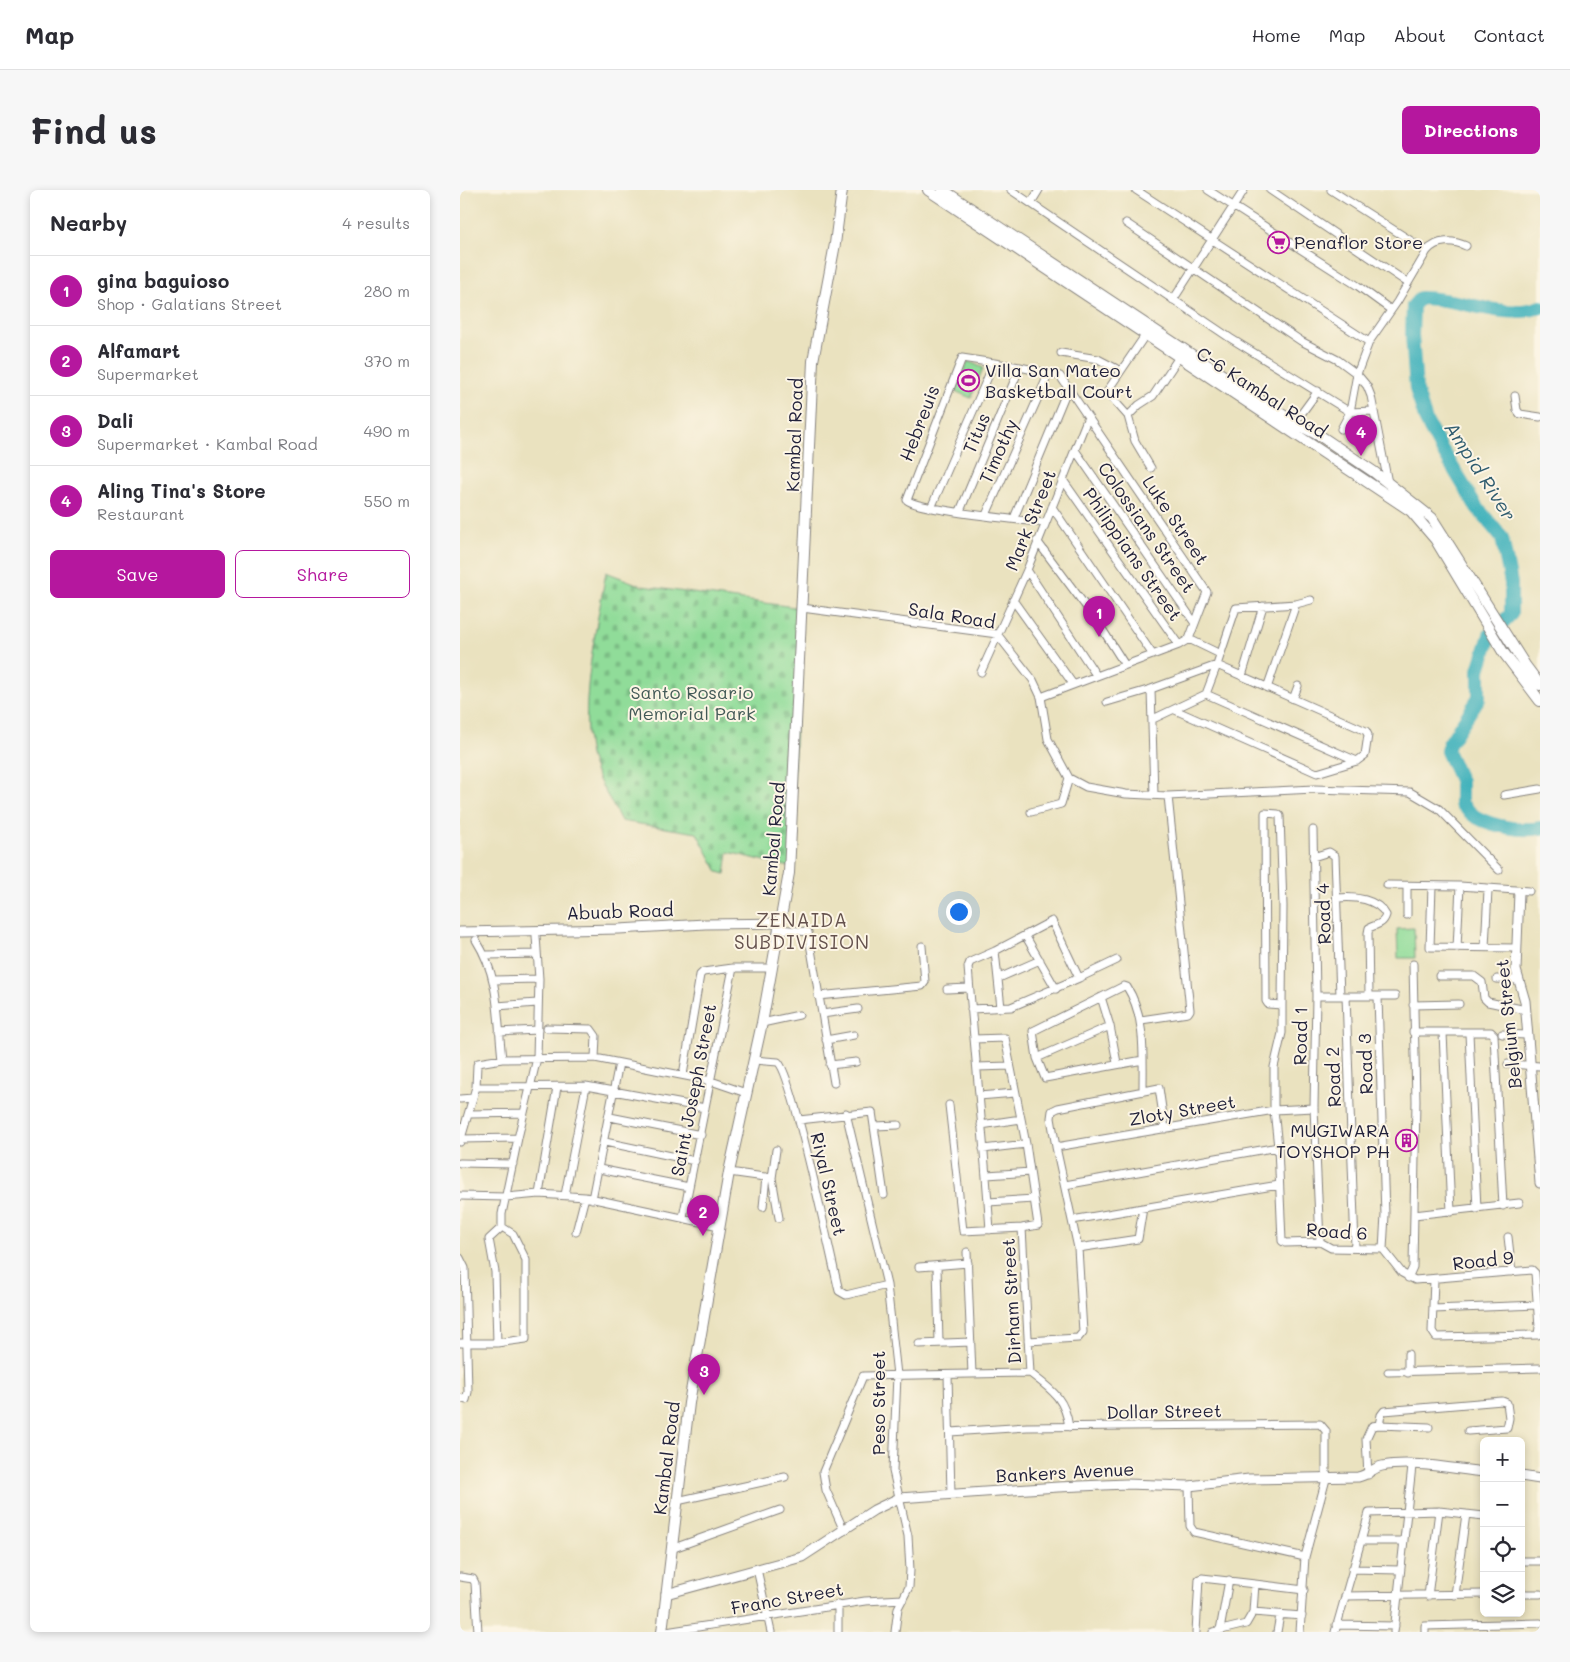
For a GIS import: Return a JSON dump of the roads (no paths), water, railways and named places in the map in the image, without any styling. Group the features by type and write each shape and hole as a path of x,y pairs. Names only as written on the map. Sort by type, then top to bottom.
{"main road":[{"name":"Kambal Road","path":"664,1632 666,1594 689,1403 729,1172 762,1023 789,874 813,362 835,244 842,190"},
{"name":"C-6 Kambal Road","path":"928,190 1146,334 1181,353"},
{"name":"C-6 Kambal Road","path":"943,190 1181,353 1292,426 1340,463 1420,519 1540,685"},
{"name":"C-6 Kambal Road","path":"1292,426 1322,437 1388,483 1432,518 1503,652 1540,701"}],"street":[{"path":"1011,190 1230,338 1350,412 1374,411"},
{"path":"1031,203 1039,190"},
{"path":"1136,190 1369,342"},
{"path":"1208,190 1358,286 1391,310"},
{"path":"1174,300 1193,267 1244,190"},
{"path":"1270,190 1408,283"},
{"path":"1331,190 1427,251"},
{"path":"1126,223 1301,341 1338,360 1357,374 1366,386 1374,411 1388,483"},
{"path":"1341,429 1350,412 1357,374 1369,342 1427,251 1434,245 1443,242 1457,241 1466,246"},
{"path":"1146,334 1108,390 1111,397 1128,416 1136,441 1151,468"},
{"path":"1060,353 1098,358 1121,370"},
{"path":"1128,416 1138,405 1153,396 1181,353"},
{"name":"Luke Street","path":"960,360 966,358 1049,372 1060,376 1205,589 1206,595 1189,639"},
{"name":"Hebreuis","path":"931,508 910,503 907,497 960,360"},
{"path":"994,363 931,508 1044,523"},
{"name":"Titus","path":"960,511 1020,367"},
{"name":"Timothy","path":"986,515 1049,372"},
{"path":"1014,518 1068,388"},
{"path":"1292,426 1318,391"},
{"path":"1515,396 1517,410 1520,414 1540,417"},
{"name":"Mark Street","path":"981,672 1027,570 1044,523 1088,417"},
{"name":"Colossians Street","path":"1075,450 1194,622"},
{"name":"Philippians Street","path":"1063,480 1179,645"},
{"path":"1052,507 1153,655"},
{"path":"1037,541 1099,624 1125,665"},
{"path":"1027,570 1096,675"},
{"path":"1013,600 1073,684"},
{"path":"1153,719 1206,694 1236,608 1296,604 1311,600"},
{"path":"1267,688 1296,604"},
{"path":"1242,676 1263,606"},
{"name":"Sala Road","path":"802,608 997,634 1033,680 1041,697 1048,739 1055,756 1069,778"},
{"path":"1041,697 1179,645 1189,639 1220,654"},
{"path":"1107,702 1152,689 1217,665 1366,731 1368,735 1364,755 1357,761 1317,773 1175,710"},
{"path":"1293,699 1298,686"},
{"path":"1152,689 1154,795"},
{"path":"1206,694 1357,761"},
{"path":"1031,812 1061,804 1069,778 1086,787 1168,796 1314,789 1410,792 1438,810 1499,870"},
{"path":"1504,794 1540,789"},
{"path":"1141,1020 1190,1010 1168,796"},
{"path":"1072,1220 1279,1185 1278,1147 1274,1110 1274,1067 1282,1033 1283,906 1280,816 1278,814 1265,814 1266,1001 1268,1004 1282,1005"},
{"name":"Road 1","path":"1312,830 1316,996 1314,1108 1320,1242"},
{"name":"Road 4","path":"1312,857 1329,852 1335,856 1343,996"},
{"path":"1387,885 1460,886 1488,890 1529,891"},
{"path":"1407,886 1407,915"},
{"path":"1432,886 1429,946 1516,948"},
{"path":"1457,948 1460,886"},
{"path":"1486,947 1488,890"},
{"name":"Belgium Street","path":"1519,892 1516,948 1518,980 1526,1010 1540,1183"},
{"path":"1338,898 1349,896 1370,901 1383,910 1386,915 1384,920 1369,928 1369,996"},
{"path":"990,1230 968,967 970,962 995,952 1052,920 1079,978"},
{"name":"Abuab Road","path":"460,932 619,929 705,924 780,926"},
{"path":"780,926 808,932 834,1083"},
{"path":"1025,935 1056,989"},
{"path":"497,1343 495,1272 489,1239 502,1227 502,1214 537,1058 539,979 536,936"},
{"path":"476,940 486,956 494,980 502,1058"},
{"path":"818,996 922,986 925,982 922,946"},
{"path":"995,952 1001,1008"},
{"path":"486,956 537,954"},
{"path":"998,978 1040,960"},
{"path":"971,1009 1011,1006 1056,989 1117,960"},
{"path":"1414,964 1413,1032 1416,1101 1413,1267 1408,1278 1434,1280 1432,1331 1436,1337 1535,1337 1539,1332 1537,1305 1433,1309"},
{"name":"Saint Joseph Street","path":"683,1217 701,1135 733,968"},
{"path":"683,1075 700,975 707,970 772,968"},
{"path":"1439,976 1474,976 1482,982 1484,998 1488,1002 1526,1010"},
{"path":"494,980 539,979"},
{"path":"1497,979 1518,980"},
{"path":"1143,1060 1117,1063 1046,1078 1037,1058 1034,1030 1127,986 1141,1020 1143,1060 1143,1090"},
{"path":"946,988 969,988"},
{"path":"1316,996 1395,996"},
{"name":"Road 2","path":"1343,996 1354,1248"},
{"path":"1101,997 1110,1026 1117,1063"},
{"name":"Road 3","path":"1378,997 1385,1215 1383,1249"},
{"path":"497,1006 537,1003"},
{"path":"1413,1005 1459,1004"},
{"path":"822,1014 858,1009"},
{"path":"762,1023 799,1015"},
{"path":"1037,1058 1110,1026"},
{"path":"547,1028 592,1029 596,1036 595,1058"},
{"path":"499,1032 538,1030"},
{"path":"1413,1032 1491,1032 1495,1039 1503,1206"},
{"path":"1444,1033 1451,1212"},
{"path":"1469,1033 1477,1209"},
{"path":"1502,1034 1527,1035"},
{"path":"826,1040 854,1035"},
{"path":"949,1105 963,1232 1022,1228 1038,1225 1026,1144 1004,1037 974,1039"},
{"path":"518,1138 461,1140 476,1088 478,1063 502,1058 595,1058 711,1081 746,1093"},
{"name":"Riyal Street","path":"754,1060 773,1060 782,1065 798,1120 839,1291 846,1295 887,1285"},
{"path":"830,1065 856,1062"},
{"path":"576,1232 599,1169 619,1063"},
{"path":"1508,1064 1540,1066"},
{"path":"977,1067 1010,1066"},
{"path":"476,1088 586,1086 705,1108"},
{"path":"565,1194 586,1086"},
{"path":"539,1194 557,1087"},
{"path":"1028,1341 1081,1336 1083,1332 1078,1248 1056,1147 1051,1118 1052,1111 1058,1108 1160,1088 1165,1129"},
{"path":"980,1096 1015,1093"},
{"path":"460,1099 473,1098"},
{"name":"Zloty Street","path":"1056,1147 1274,1110 1314,1108"},
{"path":"798,1120 846,1113 872,1112 884,1195"},
{"path":"468,1114 524,1113"},
{"name":"Peso Street","path":"846,1113 887,1285 897,1375 893,1471 908,1536 910,1570 909,1587 898,1608 895,1632"},
{"path":"610,1117 701,1135"},
{"path":"981,1125 1021,1119"},
{"path":"875,1126 898,1125"},
{"path":"605,1142 695,1161"},
{"path":"983,1149 1026,1144"},
{"path":"1065,1185 1278,1147"},
{"path":"763,1207 776,1150"},
{"path":"460,1163 513,1164"},
{"path":"599,1169 689,1187"},
{"path":"729,1172 769,1178"},
{"path":"986,1174 1030,1172"},
{"path":"769,1178 779,1218"},
{"name":"Road 6","path":"1279,1185 1284,1243 1320,1242 1331,1248 1383,1249 1408,1278"},
{"path":"460,1196 506,1197 565,1194 719,1226"},
{"path":"988,1202 1034,1199"},
{"path":"1414,1214 1451,1212 1519,1203"},
{"path":"1078,1248 1138,1240 1143,1208"},
{"path":"464,1343 497,1343 526,1339 526,1260 513,1234 502,1227"},
{"name":"Dirham Street","path":"1022,1228 1030,1373"},
{"path":"1508,1237 1512,1272"},
{"path":"967,1252 972,1374"},
{"path":"460,1258 465,1268 464,1343 468,1397 466,1400 460,1398"},
{"path":"919,1267 968,1263"},
{"path":"937,1267 939,1343"},
{"name":"Road 9","path":"1434,1280 1534,1271 1537,1305"},
{"path":"919,1344 971,1342"},
{"path":"1408,1354 1408,1372"},
{"path":"1388,1372 1540,1368"},
{"path":"844,1531 826,1490 823,1472 862,1377 1030,1373 1060,1399 1067,1412 1069,1427"},
{"path":"948,1375 951,1494"},
{"path":"1379,1425 1381,1415 1391,1410 1502,1401 1507,1403 1509,1418 1507,1428 1468,1431"},
{"name":"Dollar Street","path":"950,1432 1027,1427 1320,1424 1326,1431 1326,1479"},
{"path":"1368,1475 1366,1439 1372,1426 1429,1427"},
{"name":"Bankers Avenue","path":"666,1594 802,1556 844,1531 874,1510 899,1498 1126,1484 1189,1486 1249,1479 1326,1479 1368,1475 1383,1466 1412,1466 1480,1472"},
{"path":"1412,1466 1406,1512 1394,1629 1336,1629 1369,1513 1406,1512 1439,1511 1480,1516"},
{"path":"677,1501 785,1477"},
{"path":"1525,1477 1540,1479"},
{"path":"1300,1632 1306,1556 1326,1479"},
{"path":"1189,1486 1190,1526 1194,1532 1306,1556"},
{"path":"671,1550 780,1510"},
{"path":"1428,1596 1439,1511"},
{"path":"1455,1596 1466,1514"},
{"path":"1360,1541 1404,1542"},
{"path":"1525,1561 1540,1561"},
{"path":"757,1569 771,1632"},
{"path":"1352,1569 1400,1570"},
{"path":"460,1577 472,1579 475,1583 478,1632"},
{"path":"1196,1632 1199,1579 1229,1580 1304,1590"},
{"path":"1229,1580 1217,1631 1246,1624 1253,1612 1255,1584"},
{"path":"1345,1596 1455,1596 1480,1593"},
{"path":"1525,1594 1540,1594"},
{"name":"Franc Street","path":"664,1632 717,1629 768,1616 838,1604 903,1599"},
{"path":"838,1604 838,1632"},
{"path":"1253,1612 1302,1616"},
{"path":"1277,1632 1280,1615"},
{"path":"1425,1632 1425,1626 1540,1623"},
{"path":"1503,1624 1504,1632"}],"waterway":[{"name":"Ampid River","path":"1540,307 1525,311 1495,310 1450,301 1420,298 1413,306 1412,335 1416,389 1426,421 1476,506 1502,538 1511,583 1511,614 1490,635 1479,670 1479,698 1449,744 1447,751 1461,782 1461,804 1472,814 1490,823 1508,827 1540,828"}],"place":[{"name":"Penaflor Store","path":"1278,242"},
{"name":"Villa San Mateo Basketball Court","path":"969,380"},
{"name":"Aling Tina's Store","path":"1361,456"},
{"name":"gina baguioso","path":"1099,637"},
{"name":"MUGIWARA TOYSHOP PH","path":"1406,1140"},
{"name":"Alfamart","path":"703,1236"},
{"name":"Dali","path":"704,1395"}],"district":[{"name":"ZENAIDA SUBDIVISION","path":"802,930"}],"park label":[{"name":"Santo Rosario Memorial Park","path":"692,702"}]}
